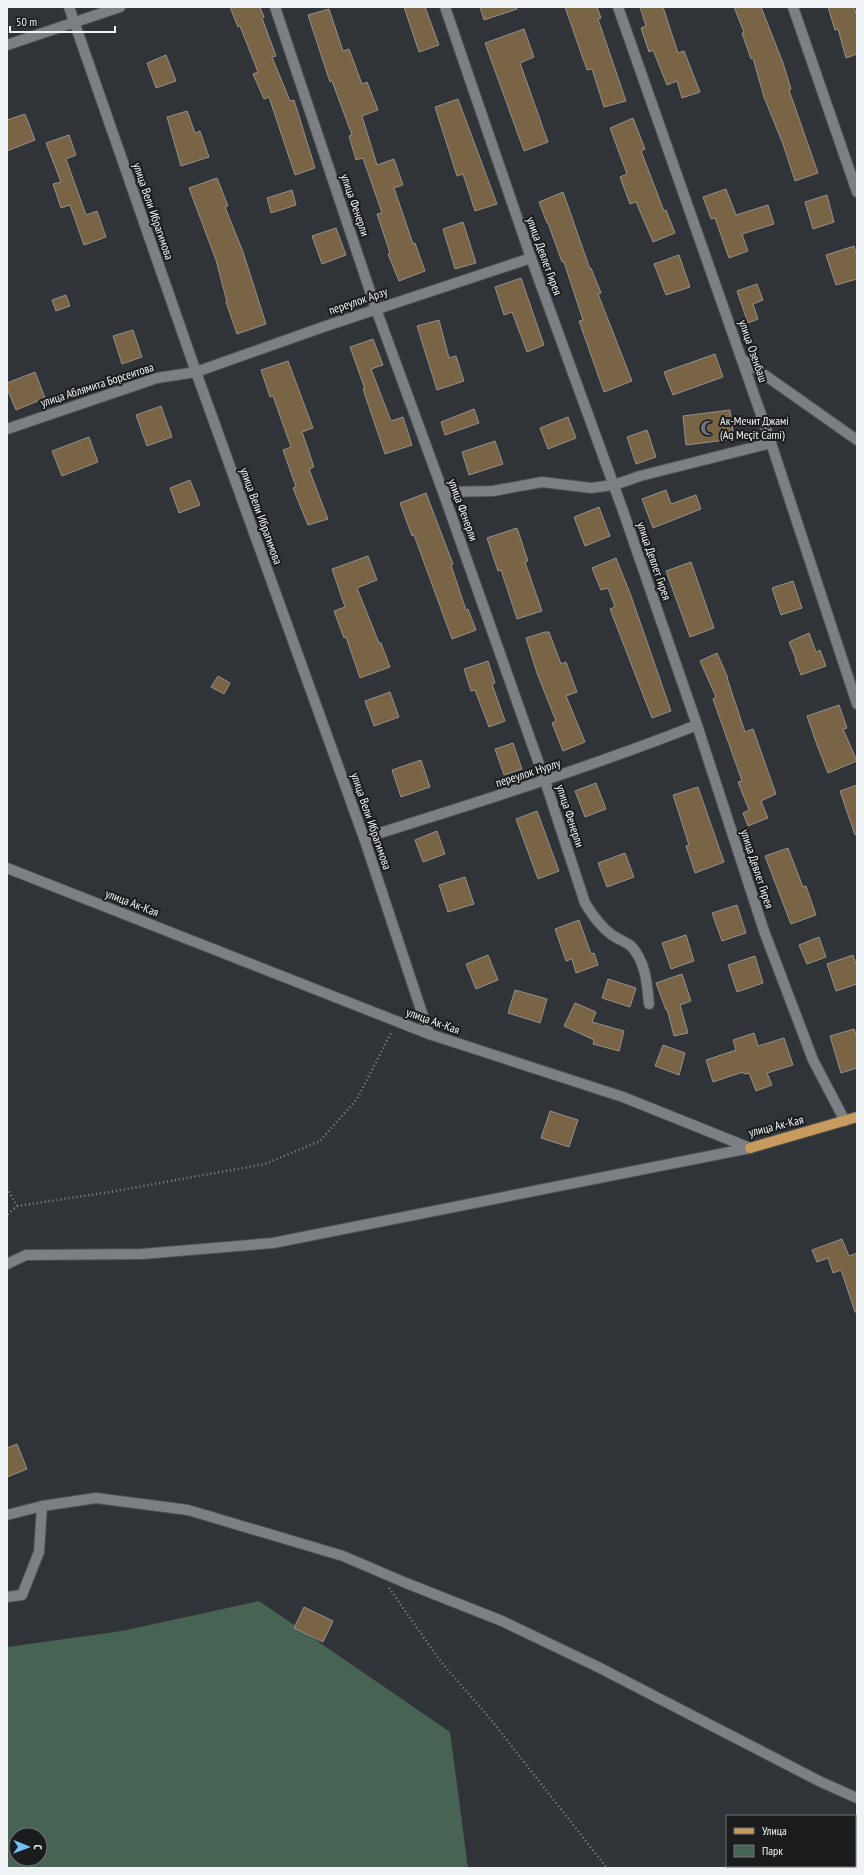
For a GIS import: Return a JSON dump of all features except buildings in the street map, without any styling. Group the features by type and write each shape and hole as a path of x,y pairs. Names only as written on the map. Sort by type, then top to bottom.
{"main road":[{"name":"улица Ак-Кая","path":"750,1148 857,1117"}],"street":[{"name":"улица Вели Ибрагимова","path":"69,7 196,372 364,838 429,1034"},
{"path":"7,45 120,7"},
{"name":"улица Фенерли","path":"275,7 376,309 546,781 585,903 596,921 613,936 630,946 642,963 646,975 649,1004"},
{"name":"улица Девлет Гирея","path":"445,7 530,258 614,485 697,725 764,931 813,1060 845,1121"},
{"name":"улица Озенбаш","path":"618,7 771,443 857,704"},
{"path":"793,7 857,192"},
{"name":"переулок Арзу","path":"196,372 376,309 530,258"},
{"path":"742,359 857,440"},
{"name":"улица Аблямита Борсеитова","path":"7,429 157,378 196,372"},
{"path":"443,492 493,491 542,482 591,488 614,485 640,476 771,443"},
{"name":"переулок Нурлу","path":"364,838 546,781 625,754 697,725"},
{"name":"улица Ак-Кая","path":"7,868 429,1034 623,1097 750,1148"},
{"path":"7,1264 26,1255 142,1254 273,1243 750,1148"},
{"path":"7,1515 42,1506 96,1498 188,1510 342,1556 502,1621 598,1667 821,1782 857,1798"},
{"path":"7,1598 22,1595 39,1552 42,1506"}],"path":[{"path":"7,1215 17,1206 110,1192 265,1164 320,1141 357,1100 397,1021"},
{"path":"7,1188 17,1206"},
{"path":"376,1570 441,1662 488,1716 607,1868"}],"green space":[{"path":"259,1601 450,1732 468,1868 7,1868 7,1647 122,1631"}],"place":[{"name":"Ак-Мечит Джамі (Aq Meçit Cami)","path":"708,428"}]}
